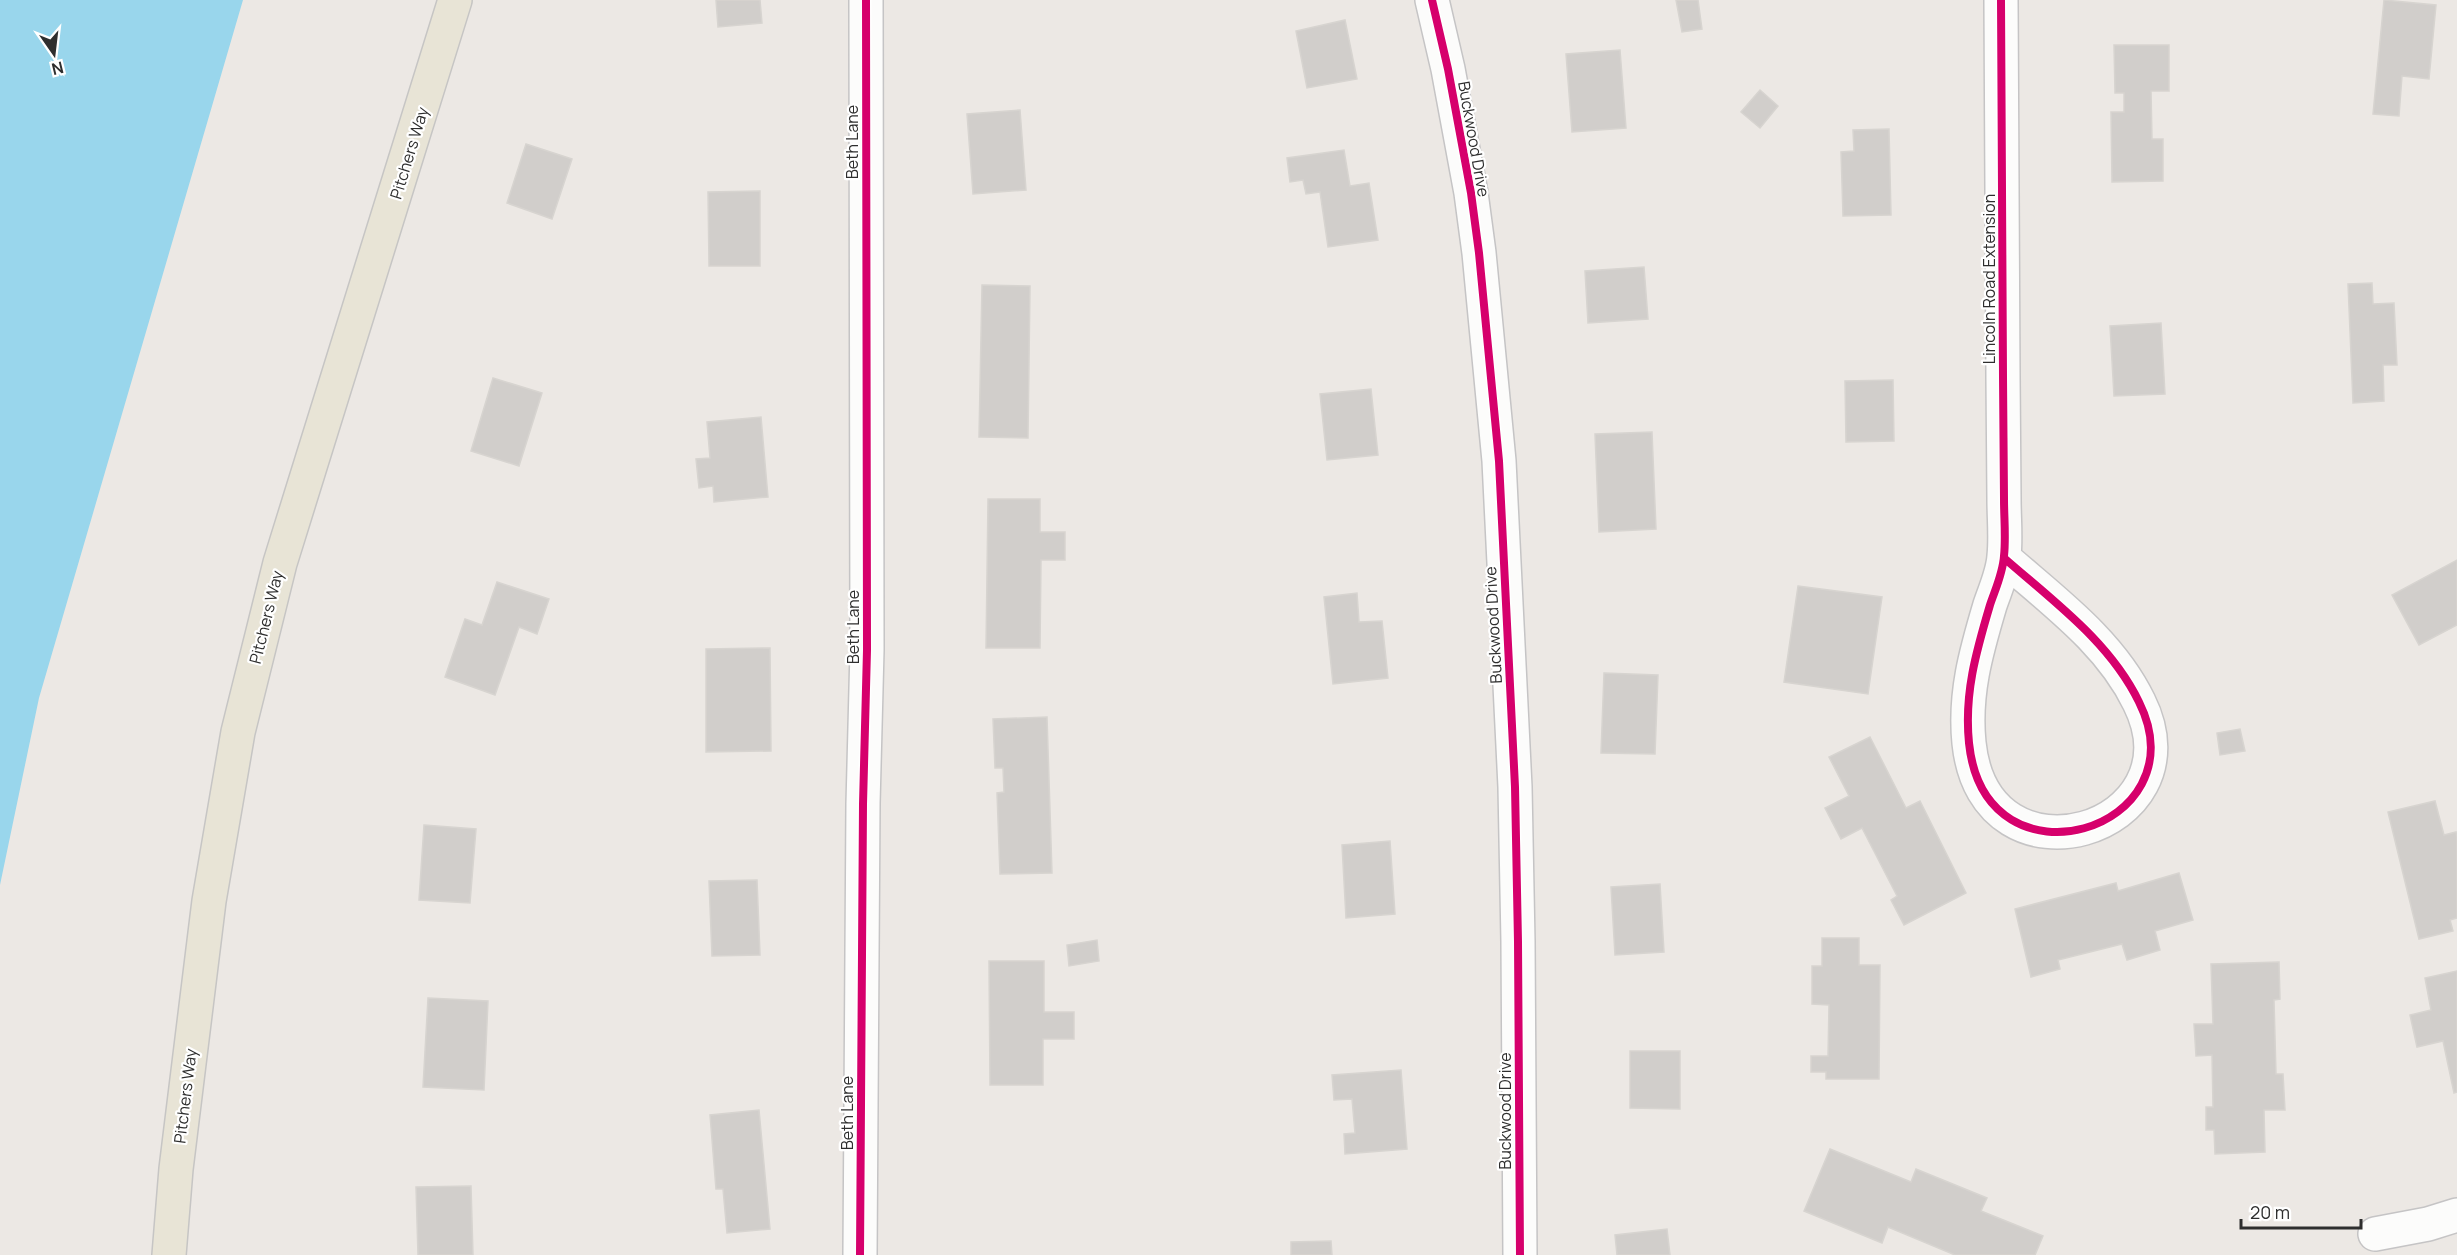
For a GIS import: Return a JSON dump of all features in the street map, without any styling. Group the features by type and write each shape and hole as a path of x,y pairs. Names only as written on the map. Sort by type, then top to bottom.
{"main road":[{"name":"Pitchers Way","path":"169,1255 176,1169 209,901 238,732 280,563 455,0"}],"street":[{"name":"Beth Lane","path":"860,1255 863,816 867,650 866,0"},
{"name":"Buckwood Drive","path":"1432,0 1448,69 1471,193 1479,252 1499,461 1515,787 1520,1255"},
{"name":"Lincoln Road Extension","path":"2001,0 2004,558 1970,678 1967,705 1968,728 1975,768 1981,786 2004,814 2019,824 2054,833 2091,828 2122,809 2134,796 2143,780 2149,760 2151,740 2147,720 2128,681 2099,645 2082,626 2004,558"},
{"path":"2375,1234 2428,1224 2457,1215"}],"water":[{"path":"0,0 243,0 39,698 0,885"}],"building":[{"path":"716,0 760,0 762,23 718,27"},
{"path":"1676,0 1698,0 1702,29 1682,32"},
{"path":"2384,0 2436,5 2429,79 2402,76 2399,116 2373,114"},
{"path":"1345,20 1357,79 1307,88 1296,31"},
{"path":"2114,45 2169,45 2169,91 2151,91 2152,139 2163,139 2163,181 2112,182 2111,112 2124,112 2124,93 2115,93"},
{"path":"1620,50 1626,128 1572,132 1566,54"},
{"path":"1760,90 1778,106 1760,128 1741,112"},
{"path":"1020,110 1026,190 973,194 967,114"},
{"path":"1889,129 1891,215 1843,216 1841,152 1854,151 1853,130"},
{"path":"526,144 572,159 552,219 507,203"},
{"path":"1344,150 1350,186 1369,183 1378,240 1328,247 1320,192 1306,194 1303,180 1290,182 1287,158"},
{"path":"760,191 760,266 709,266 708,192"},
{"path":"1644,267 1648,319 1588,323 1585,271"},
{"path":"2372,283 2373,304 2394,303 2397,365 2383,365 2384,401 2353,403 2348,284"},
{"path":"982,285 1030,286 1028,438 979,437"},
{"path":"2161,323 2165,394 2114,396 2110,326"},
{"path":"493,378 542,393 519,466 471,451"},
{"path":"1893,380 1894,441 1846,442 1845,381"},
{"path":"1371,389 1378,455 1327,460 1320,394"},
{"path":"761,417 768,497 714,502 713,486 699,488 696,459 710,458 707,422"},
{"path":"1652,432 1656,529 1599,532 1595,434"},
{"path":"988,499 1040,499 1040,532 1065,532 1065,560 1041,560 1040,648 986,648"},
{"path":"2457,560 2457,625 2419,645 2392,595"},
{"path":"497,582 549,599 537,634 519,627 495,695 445,677 465,619 482,625"},
{"path":"1798,586 1882,597 1868,694 1784,682"},
{"path":"1357,593 1359,622 1382,621 1388,678 1333,684 1324,597"},
{"path":"770,648 771,751 706,752 706,649"},
{"path":"1604,673 1658,675 1655,754 1601,753"},
{"path":"1047,717 1052,873 1000,874 997,793 1004,792 1003,768 995,768 993,719"},
{"path":"2240,729 2245,751 2220,755 2217,733"},
{"path":"1870,737 1906,808 1920,801 1966,893 1904,925 1891,900 1897,896 1862,828 1841,839 1825,808 1849,796 1829,757"},
{"path":"2435,801 2444,835 2456,832 2457,837 2457,918 2450,920 2453,931 2419,939 2388,812"},
{"path":"424,825 476,829 470,903 419,900"},
{"path":"1390,841 1395,914 1346,918 1342,845"},
{"path":"2179,873 2193,920 2155,931 2160,950 2127,960 2122,944 2058,960 2060,969 2031,977 2015,909 2116,883 2118,891"},
{"path":"757,880 760,955 712,956 709,881"},
{"path":"1660,884 1664,952 1615,955 1611,887"},
{"path":"1822,938 1859,938 1859,965 1880,965 1879,1079 1826,1079 1826,1072 1811,1072 1811,1056 1828,1056 1829,1005 1812,1004 1812,966 1822,966"},
{"path":"1097,940 1099,961 1069,966 1067,945"},
{"path":"989,961 1044,961 1044,1012 1074,1012 1074,1039 1043,1039 1043,1085 990,1085"},
{"path":"2279,962 2280,999 2274,1000 2276,1074 2283,1074 2285,1110 2264,1110 2265,1152 2215,1154 2214,1130 2206,1130 2206,1107 2213,1107 2212,1055 2196,1056 2194,1024 2213,1024 2211,964"},
{"path":"2457,971 2457,1092 2454,1093 2443,1041 2417,1047 2410,1015 2431,1010 2425,978"},
{"path":"428,998 488,1001 484,1090 423,1087"},
{"path":"1630,1051 1680,1051 1680,1109 1630,1108"},
{"path":"1401,1070 1407,1149 1345,1154 1344,1134 1355,1133 1352,1099 1334,1100 1332,1075"},
{"path":"759,1110 770,1229 727,1233 723,1189 716,1189 710,1115"},
{"path":"1830,1149 1911,1182 1916,1169 1987,1198 1981,1211 2043,1236 2035,1255 1955,1255 1888,1227 1882,1243 1804,1211"},
{"path":"471,1186 473,1255 418,1255 416,1187"},
{"path":"1667,1229 1670,1255 1617,1255 1615,1235"},
{"path":"1331,1241 1332,1255 1291,1255 1291,1242"}],"cycle path":[{"path":"860,1255 863,804 867,650 866,0"},
{"path":"1432,0 1448,69 1471,193 1499,461 1515,787 1520,1255"},
{"path":"2001,0 2005,549 2002,569 1972,673 1968,707 1969,743 1984,791 2011,820 2047,831 2084,828 2118,812 2142,784 2151,747 2139,702 2113,660 2096,641 2004,558"}]}
